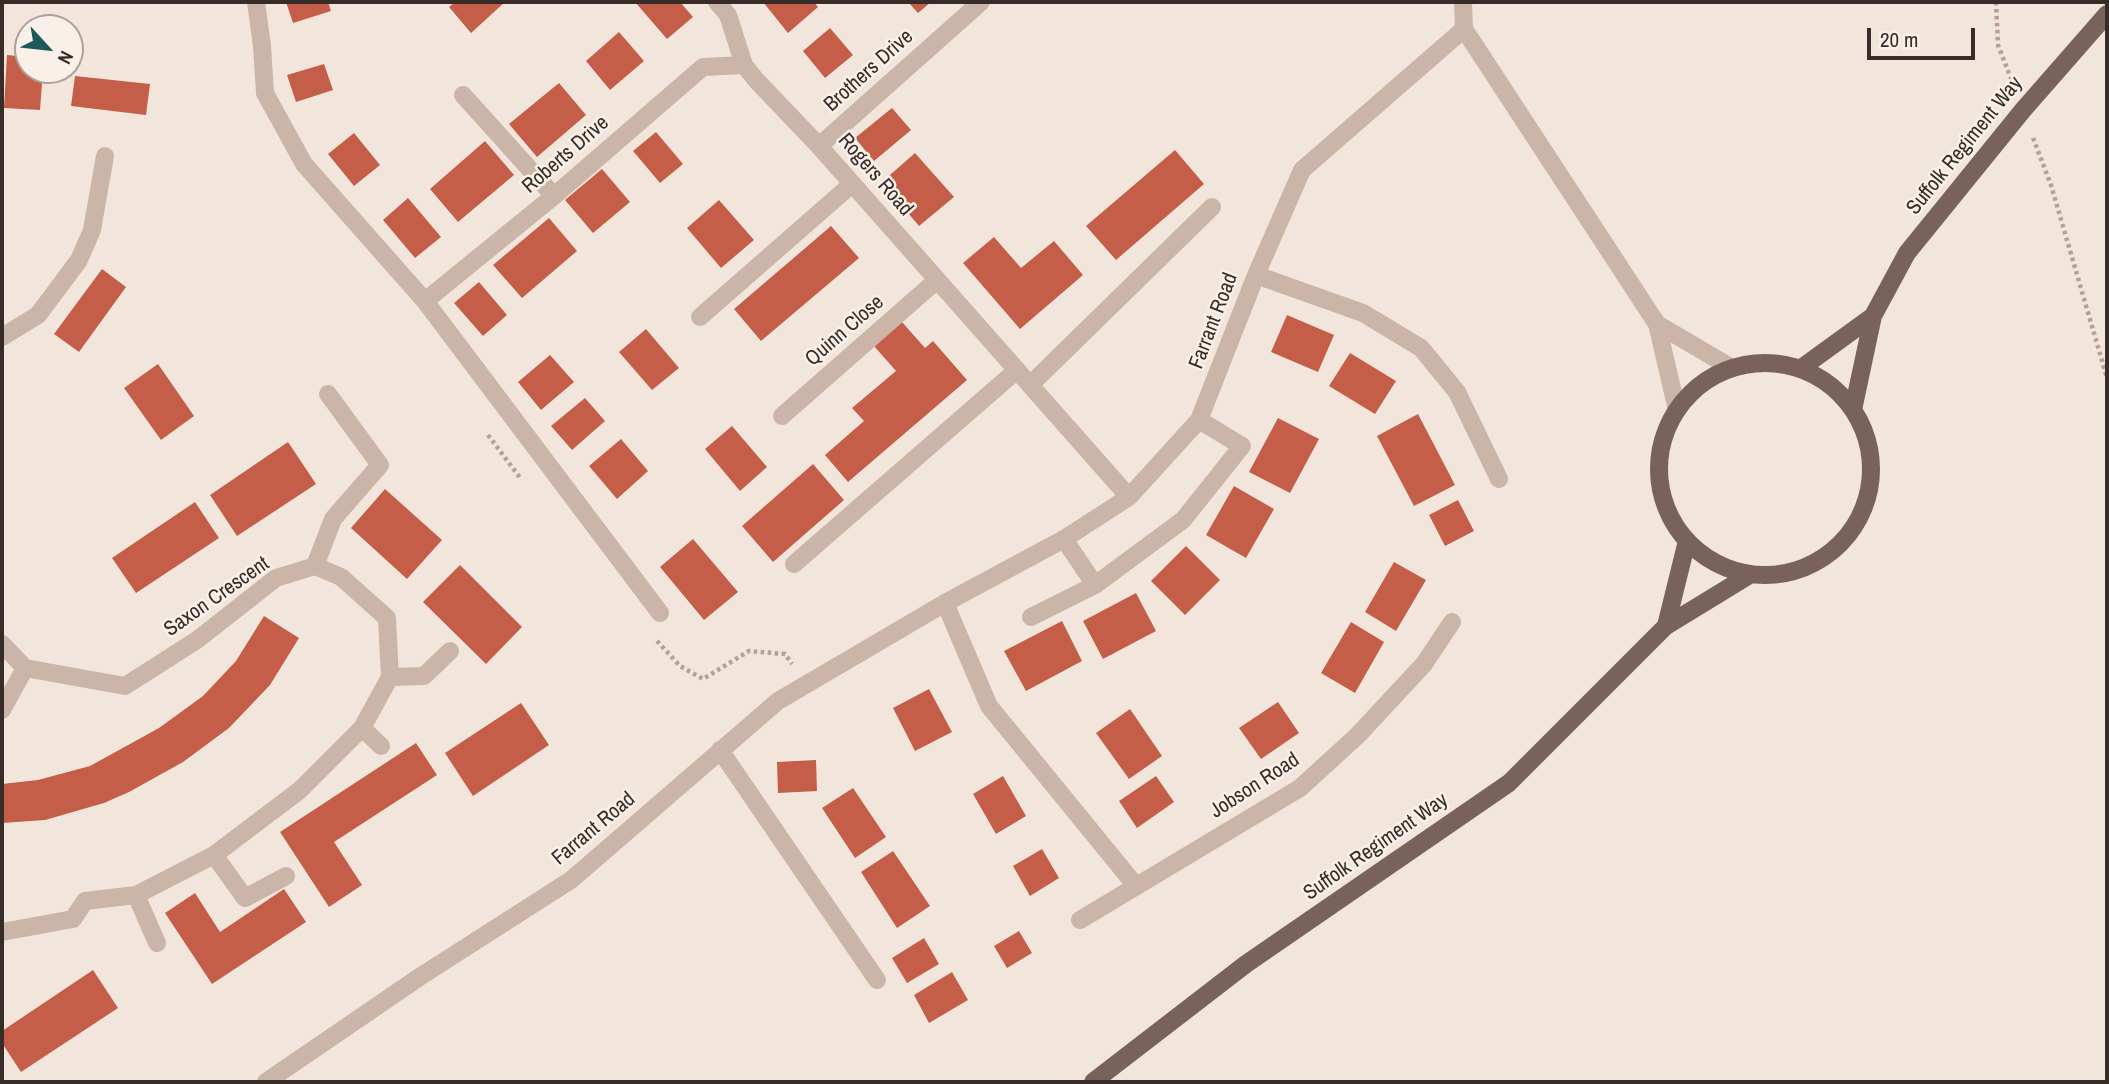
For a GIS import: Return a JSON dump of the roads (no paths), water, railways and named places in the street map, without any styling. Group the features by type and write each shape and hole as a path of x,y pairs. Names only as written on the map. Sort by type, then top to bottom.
{"main road":[{"name":"Suffolk Regiment Way","path":"1873,316 1907,253 2023,110 2107,14"},
{"path":"1800,369 1873,316"},
{"path":"1853,410 1873,316"},
{"path":"1755,363 1778,363 1800,369 1830,386 1853,410 1867,442 1870,475 1866,500 1856,523 1841,542 1822,558 1800,569 1776,574 1751,574 1728,568 1706,557 1687,541 1673,522 1663,500 1659,477 1660,454 1666,431 1677,410 1692,392 1710,378 1732,368 1755,363"},
{"path":"1666,626 1687,541"},
{"name":"Suffolk Regiment Way","path":"1093,1082 1247,964 1509,783 1666,626 1751,574"}],"street":[{"path":"256,2 265,93 304,164 425,301 660,613"},
{"name":"Rogers Road","path":"717,2 728,15 744,65 1129,497"},
{"name":"Brothers Drive","path":"819,146 981,2"},
{"path":"1463,2 1464,29 1657,324 1677,410"},
{"name":"Farrant Road","path":"266,1082 421,976 570,880 778,701 945,603 1064,539 1129,497 1199,420 1256,275 1302,170 1464,29"},
{"name":"Roberts Drive","path":"425,301 554,196 703,67 744,65"},
{"path":"463,95 554,196"},
{"path":"2,337 37,315 79,260 92,230 105,156"},
{"path":"700,317 852,184"},
{"path":"1030,385 1212,207"},
{"path":"1256,275 1363,313 1421,348 1457,392 1499,479"},
{"name":"Quinn Close","path":"782,416 937,280"},
{"path":"1657,324 1732,368"},
{"path":"794,564 1017,370"},
{"path":"2,932 72,919 85,901 136,895 215,855 300,790 362,728 390,677 387,618 341,577 315,566 333,519 380,465 328,394"},
{"path":"1031,617 1095,585 1184,520 1242,446 1199,420"},
{"path":"1064,539 1095,585"},
{"name":"Saxon Crescent","path":"25,668 125,686 197,640 276,578 315,566"},
{"path":"945,603 989,706 1136,886"},
{"name":"Jobson Road","path":"1080,920 1300,788 1358,735 1424,664 1452,622"},
{"path":"2,644 25,668 2,710"},
{"path":"390,677 424,676 450,651"},
{"path":"362,728 381,746"},
{"path":"720,750 877,980"},
{"path":"215,855 245,898 286,876"},
{"path":"136,895 157,943"}]}
